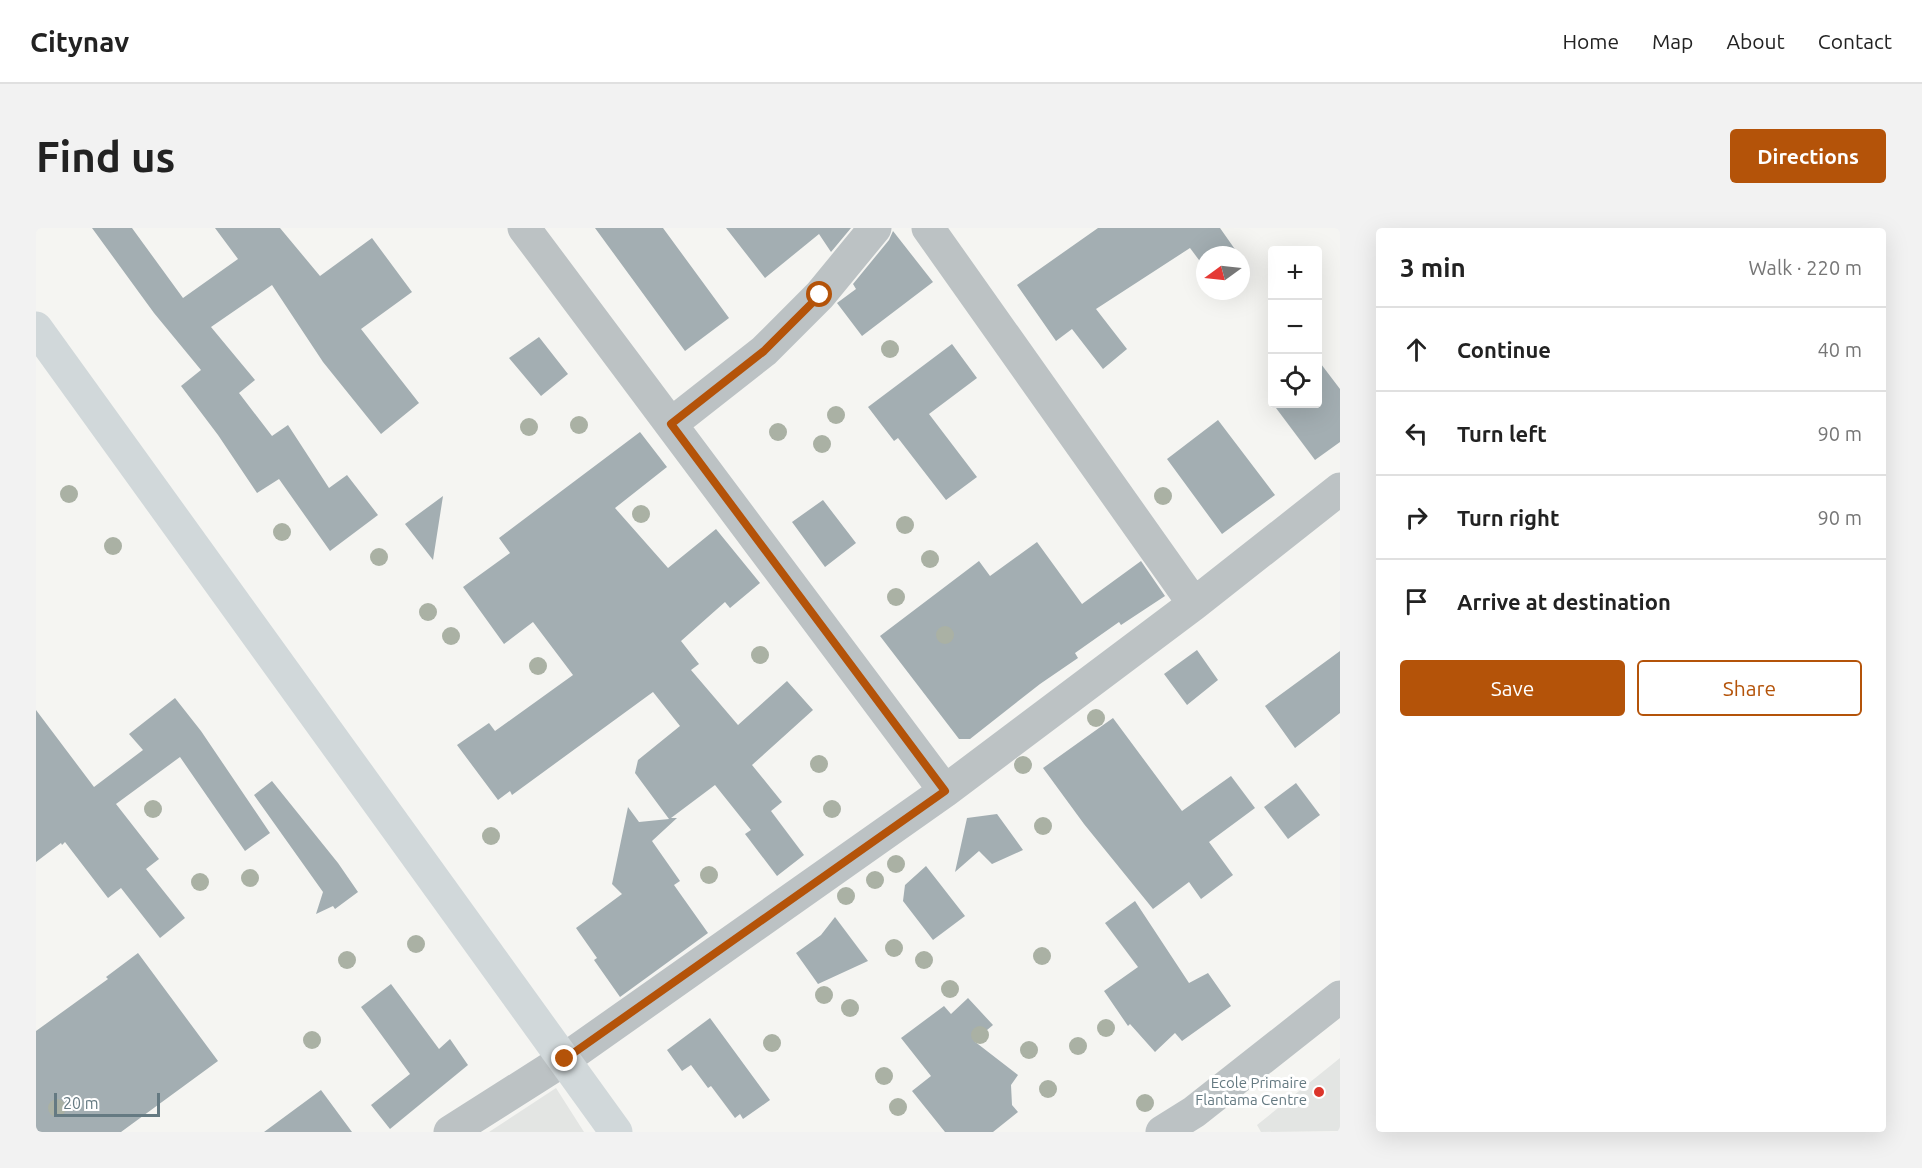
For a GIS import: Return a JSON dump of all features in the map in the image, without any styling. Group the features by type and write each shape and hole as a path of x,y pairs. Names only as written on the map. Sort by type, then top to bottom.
{"main road":[{"path":"36,328 616,1132"}],"street":[{"path":"671,424 764,351 820,295 875,228"},
{"path":"928,228 1194,604"},
{"path":"536,232 671,424 945,791"},
{"path":"450,1132 565,1059 945,791 1194,604 1340,489"},
{"path":"1162,1132 1201,1122 1340,997"}],"shaded area":[{"name":"Ecole Primaire Flantama Centre","path":"1340,1058 1340,1131 1261,1132 1257,1125"},
{"path":"556,1088 584,1132 489,1132"}],"building":[{"path":"92,228 132,228 183,298 238,259 215,228 280,228 320,276 372,238 412,292 361,329 419,403 381,434 323,362 272,285 211,327 255,380 239,393 272,436 288,425 329,488 347,475 378,515 330,551 279,479 257,493 181,386 201,370 154,313"},
{"path":"595,228 663,228 729,318 685,351"},
{"path":"726,228 851,228 831,252 819,234 765,278"},
{"path":"1098,228 1220,228 1233,246 1196,246 1196,256 1190,248 1096,309 1127,349 1103,369 1072,329 1056,341 1017,285"},
{"path":"893,231 933,282 862,336 837,303 856,289 853,284 889,240"},
{"path":"539,337 568,374 541,396 509,358"},
{"path":"952,344 977,378 929,414 977,477 946,500 898,438 894,441 868,407"},
{"path":"1322,365 1340,389 1340,442 1315,460 1276,408 1322,408"},
{"path":"1218,420 1275,495 1222,534 1167,459"},
{"path":"640,432 667,467 615,508 668,568 716,529 760,583 730,608 725,602 681,641 699,664 691,670 738,725 787,681 813,710 752,765 782,802 771,811 804,855 777,876 745,834 751,830 715,785 671,818 677,818 652,841 680,881 674,885 708,933 620,997 594,960 597,958 576,928 622,894 612,884 628,807 639,822 669,819 635,773 638,760 680,726 653,692 512,795 510,791 498,800 457,745 489,723 495,731 573,675 533,622 504,644 463,587 510,553 499,538"},
{"path":"443,496 433,560 405,524"},
{"path":"823,500 856,543 825,567 792,522"},
{"path":"1037,542 1082,604 1141,561 1165,596 1121,625 1119,622 1075,653 1078,658 1040,684 970,739 959,739 880,636 979,561 990,576"},
{"path":"1197,650 1218,680 1187,705 1164,674"},
{"path":"1340,651 1340,713 1295,748 1265,706"},
{"path":"175,698 201,731 270,833 245,851 180,757 116,804 159,859 146,869 185,918 160,938 121,888 108,898 65,842 36,862 36,710 94,787 143,750 129,734"},
{"path":"1113,718 1182,811 1231,776 1255,808 1209,842 1233,875 1201,899 1189,882 1153,909 1084,824 1043,768"},
{"path":"272,781 338,863 358,892 335,909 333,906 316,914 323,892 254,795"},
{"path":"1296,783 1320,815 1288,839 1264,807"},
{"path":"997,814 1023,850 992,864 979,851 955,872 967,818"},
{"path":"926,866 965,916 933,940 903,901 905,885"},
{"path":"1135,901 1189,983 1208,973 1231,1006 1182,1041 1175,1033 1155,1052 1130,1024 1128,1026 1104,991 1138,967 1105,923"},
{"path":"835,917 868,961 818,984 796,953 821,935"},
{"path":"138,953 218,1061 121,1132 36,1132 36,1031 108,979 106,977"},
{"path":"391,984 439,1049 450,1039 468,1065 390,1129 371,1105 410,1074 361,1007"},
{"path":"968,998 993,1025 974,1041 1018,1075 1011,1085 1012,1105 1018,1112 993,1132 945,1132 912,1091 931,1076 901,1038 944,1006 951,1014"},
{"path":"710,1018 770,1100 743,1119 740,1114 735,1118 711,1086 708,1088 691,1065 682,1071 667,1050"},
{"path":"321,1090 352,1132 264,1132"}],"place":[{"name":"Ecole Primaire Flantama Centre","path":"1319,1092"}],"route":[{"path":"565,1059 945,791 671,424 764,351 820,295"}]}
